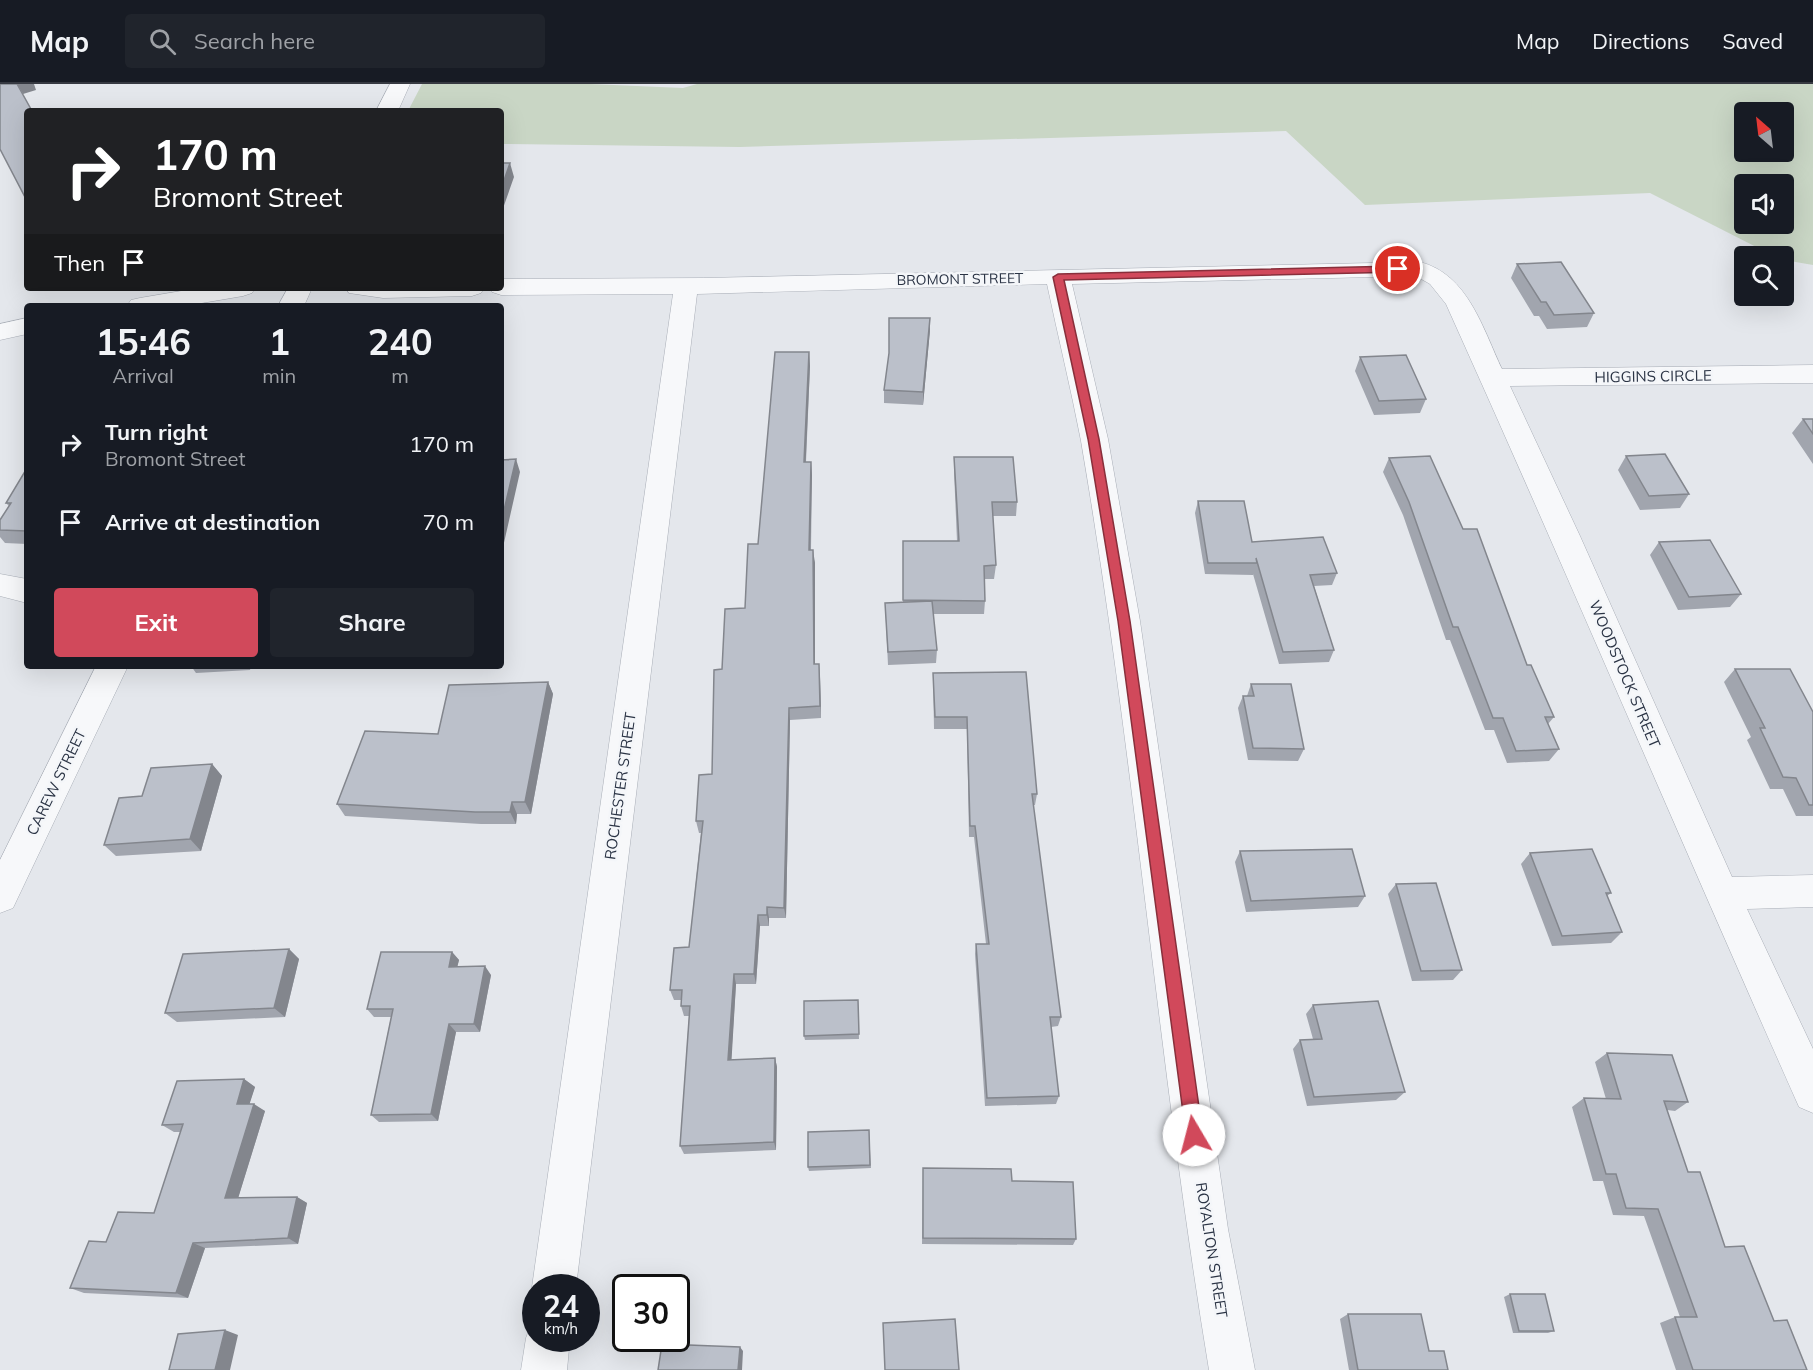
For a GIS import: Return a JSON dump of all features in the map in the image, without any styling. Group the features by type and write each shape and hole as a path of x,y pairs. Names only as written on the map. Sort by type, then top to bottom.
{"street":[{"path":"388,108 400,84"},
{"name":"BROMONT STREET","path":"504,287 686,286 1420,269"},
{"name":"WOODSTOCK STREET","path":"1420,269 1439,279 1458,302 1565,536 1721,893 1813,1093"},
{"name":"ROYALTON STREET","path":"1058,277 1094,439 1124,621 1207,1228 1232,1370"},
{"name":"ROCHESTER STREET","path":"556,1274 686,286"},
{"path":"157,303 226,291"},
{"name":"HIGGINS CIRCLE","path":"1492,378 1813,374"},
{"path":"0,585 24,590"},
{"name":"CAREW STREET","path":"0,897 111,669"},
{"path":"1721,893 1813,891"},
{"path":"544,1370 546,1352"}],"green space":[{"path":"422,84 590,84 683,88 697,84 1813,84 1813,265 1794,262 1794,246 1754,246 1650,193 1365,205 1286,131 740,147 504,144 504,108 410,108"}],"building":[{"path":"0,84 17,84 30,108 24,108 24,195 0,149"},
{"path":"504,163 510,163 504,180"},
{"path":"1561,262 1594,313 1554,315 1546,302 1541,302 1517,264"},
{"path":"889,318 930,318 923,392 884,390 889,353"},
{"path":"775,352 809,352 804,462 811,462 809,550 813,550 814,664 819,664 820,706 789,708 784,908 767,907 767,915 758,915 754,974 734,974 728,1060 775,1058 774,1142 680,1146 690,1006 681,1006 682,990 670,990 674,948 689,947 703,821 696,821 699,775 712,774 714,670 722,669 725,609 745,608 748,544 758,544"},
{"path":"1406,355 1426,399 1379,401 1360,357"},
{"path":"1803,419 1813,419 1813,434"},
{"path":"1665,454 1689,494 1649,496 1626,456"},
{"path":"1430,456 1463,529 1477,529 1527,665 1531,665 1554,717 1545,717 1559,749 1516,751 1503,718 1493,718 1458,627 1453,627 1409,502 1389,458"},
{"path":"954,457 1013,457 1017,502 992,502 996,565 984,566 985,601 903,600 903,541 959,541"},
{"path":"516,459 504,510 504,460"},
{"path":"24,473 24,531 0,530 0,520 11,503 6,503"},
{"path":"1198,501 1244,501 1252,542 1323,537 1337,573 1310,575 1334,650 1283,652 1256,558 1257,563 1208,563"},
{"path":"1710,540 1741,594 1689,597 1659,542"},
{"path":"932,601 937,650 888,652 885,603"},
{"path":"1735,669 1790,669 1813,712 1813,805 1809,805 1796,778 1783,777 1760,728 1765,728"},
{"path":"1026,672 1037,794 1032,794 1061,1017 1050,1017 1059,1096 987,1098 976,944 989,944 975,826 970,826 967,717 935,717 933,673"},
{"path":"548,682 525,802 512,802 510,812 337,804 365,731 438,734 449,685"},
{"path":"1251,684 1291,684 1304,749 1253,748 1243,696 1254,696"},
{"path":"212,764 190,839 104,845 119,798 142,796 151,768"},
{"path":"1352,849 1365,896 1251,901 1240,851"},
{"path":"1592,849 1611,893 1606,893 1622,932 1562,936 1530,853"},
{"path":"1436,883 1462,970 1421,971 1396,884"},
{"path":"289,949 274,1008 165,1013 183,954"},
{"path":"381,952 452,952 449,967 485,966 474,1024 449,1024 431,1114 371,1115 393,1009 367,1009"},
{"path":"858,1000 859,1034 804,1036 804,1001"},
{"path":"1378,1001 1405,1092 1314,1097 1300,1040 1322,1039 1313,1005"},
{"path":"1607,1053 1672,1055 1688,1102 1664,1101 1688,1172 1700,1172 1725,1247 1744,1246 1774,1321 1787,1320 1807,1370 1693,1370 1675,1317 1697,1317 1658,1209 1626,1208 1616,1174 1606,1174 1584,1098 1621,1099"},
{"path":"244,1079 237,1104 254,1104 225,1198 297,1197 288,1238 193,1243 176,1293 70,1288 89,1241 106,1242 118,1212 154,1213 183,1124 162,1125 177,1081"},
{"path":"869,1130 870,1165 808,1167 808,1132"},
{"path":"923,1168 1011,1169 1012,1181 1073,1182 1076,1239 923,1238"},
{"path":"1510,1294 1545,1294 1554,1331 1519,1331"},
{"path":"1348,1314 1421,1314 1429,1351 1444,1351 1448,1370 1358,1370"},
{"path":"955,1319 959,1370 885,1370 883,1323"},
{"path":"225,1330 215,1370 169,1370 178,1334"},
{"path":"690,1345 740,1347 738,1370 658,1370 661,1352 690,1352"}],"route":[{"path":"1194,1135 1124,621 1094,439 1058,277 1398,269"}]}
